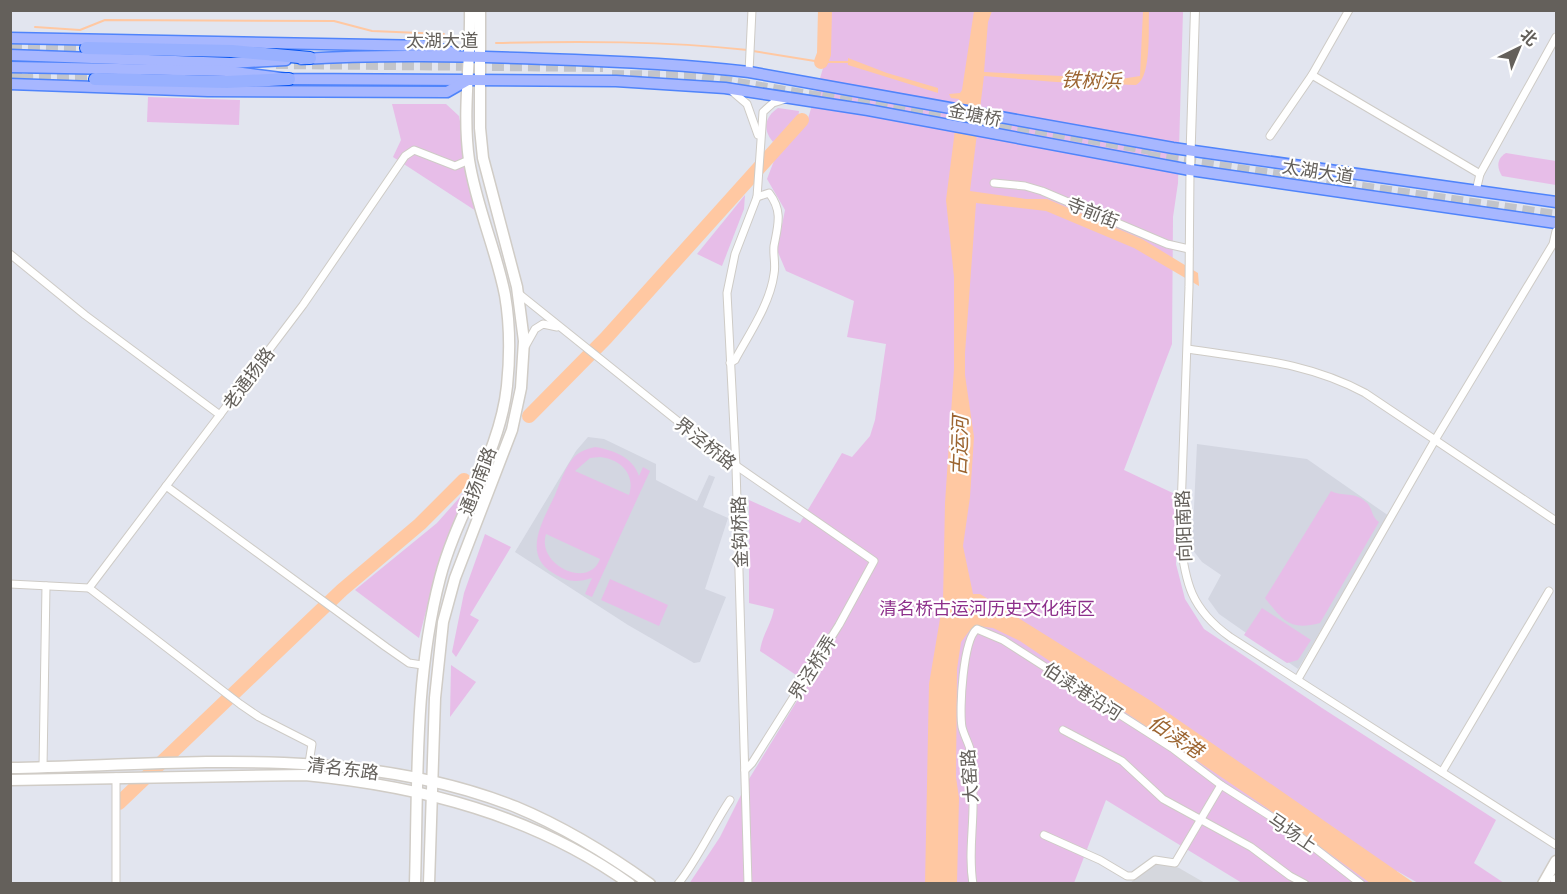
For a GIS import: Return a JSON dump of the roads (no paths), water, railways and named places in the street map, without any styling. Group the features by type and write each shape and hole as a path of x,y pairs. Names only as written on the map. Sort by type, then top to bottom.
{"highway":[{"path":"86,48 232,51 310,58"},
{"path":"95,79 227,82 290,79"}],"main road":[{"name":"通扬南路","path":"416,884 416,793 422,665 430,619 441,573 499,426 507,386 508,333 505,295 470,160 466,129 470,10"},
{"name":"通扬南路","path":"429,884 434,797 435,698 443,622 455,578 512,430 521,388 523,318 483,158 480,10"},
{"path":"10,38 430,46 469,57"},
{"path":"265,43 336,56"},
{"name":"太湖大道","path":"10,55 230,63 336,56 481,57 693,65 749,72 1190,151 1557,202"},
{"path":"10,67 226,71 290,79 676,83 790,98"},
{"path":"10,84 208,91 447,92 468,80"},
{"name":"金塘桥","path":"790,98 868,110 1076,150"},
{"name":"太湖大道","path":"1076,150 1190,170 1557,223"},
{"name":"清名东路","path":"10,768 309,763 417,779 487,797 532,814 590,845 650,884"},
{"name":"清名东路","path":"10,780 176,776 305,776 346,779 480,808 533,828 568,846 630,884"},
{"path":"1543,884 1557,861"}],"street":[{"path":"749,72 752,10"},
{"name":"向阳南路","path":"1195,10 1190,151 1190,287 1182,423 1180,526 1185,577 1203,614 1215,627 1557,845"},
{"path":"1270,136 1312,75 1349,10"},
{"path":"1476,190 1480,174 1557,37"},
{"path":"1312,75 1480,174"},
{"path":"725,88 747,104 753,115 760,145"},
{"path":"760,145 763,112 773,103 790,98"},
{"name":"金钩桥路","path":"748,884 736,467 727,311 730,273 757,197 760,145"},
{"name":"老通扬路","path":"89,588 303,305 405,156 414,150 424,152 455,166 470,160"},
{"name":"寺前街","path":"994,183 1025,186 1042,191 1189,252"},
{"path":"730,363 735,360 756,319 771,288 775,272 774,249 779,210 769,193 757,197"},
{"path":"1298,679 1435,440 1553,244 1557,231"},
{"path":"10,254 85,315 220,415"},
{"path":"518,293 565,331"},
{"path":"523,351 535,329 543,324 551,324 565,331"},
{"name":"界泾桥路","path":"565,331 736,467 874,561"},
{"path":"1188,349 1303,366 1336,378 1365,393 1557,521"},
{"path":"166,486 409,663 422,665"},
{"name":"界泾桥弄","path":"745,770 752,764 832,635 874,561"},
{"path":"10,584 89,588 240,704 259,717 312,744 309,763"},
{"path":"43,767 46,586"},
{"path":"1442,772 1549,591"},
{"name":"伯渎港沿河","path":"971,633 982,630 1003,640 1172,748 1221,785"},
{"name":"大窑路","path":"971,633 965,659 962,726 970,751 973,800 969,859 973,884"},
{"path":"1063,730 1122,761 1163,800 1251,847 1290,876 1305,884"},
{"path":"116,777 116,884"},
{"path":"1044,835 1100,860 1127,876 1133,876 1155,860 1174,863 1221,785"},
{"name":"马场上","path":"1221,785 1289,828 1361,883"},
{"path":"678,884 690,869 705,838 730,800"}],"water":[{"path":"974,11 992,11 988,22 984,72 1121,79 1140,76 1143,11 1149,11 1147,63 1141,80 1136,85 984,76 970,191 1026,199 1047,199 1142,239 1198,273 1199,286 1134,248 1046,211 976,203 965,353 965,375 974,437 970,497 963,546 973,594 980,594 1151,701 1414,883 1370,883 1267,808 1020,641 993,628 978,626 970,630 961,642 957,669 956,777 959,798 957,883 925,884 929,684 943,601 945,503 954,369 954,277 946,200 959,99 951,98 949,94 960,93 962,90"},
{"path":"848,58 887,73 938,88 938,93 848,65"}],"waterway":[{"path":"821,62 824,54 825,10"},
{"path":"35,27 80,30 105,20 334,21 372,31 444,34"},
{"path":"496,43 622,42 748,50"},
{"path":"753,51 821,62 849,62"},
{"path":"529,416 606,338 802,120"},
{"path":"119,803 342,590 420,524 464,480"}],"tunnel":[{"path":"10,46 86,48"},
{"path":"276,63 603,66"},
{"path":"10,73 33,72"},
{"path":"612,76 696,77 832,100"},
{"path":"21,80 95,79"},
{"path":"823,91 1151,149"},
{"path":"1148,157 1556,216"}],"water label":[{"name":"铁树浜","path":"1091,80"},
{"name":"古运河","path":"959,446"},
{"name":"伯渎港","path":"1176,736"}],"park label":[{"name":"清名桥古运河历史文化街区","path":"987,608"}]}
